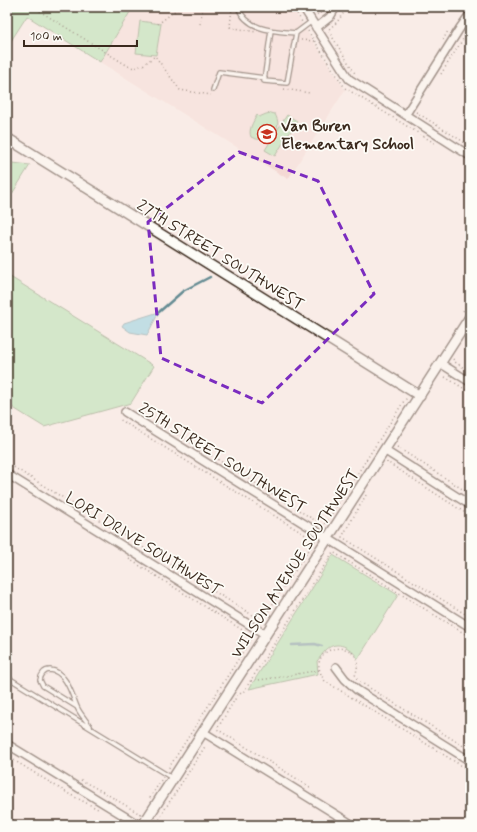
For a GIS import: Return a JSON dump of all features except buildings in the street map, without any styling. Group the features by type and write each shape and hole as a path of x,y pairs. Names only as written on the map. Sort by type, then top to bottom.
{"main road":[{"name":"27TH STREET SOUTHWEST","path":"7,138 416,393"},
{"name":"WILSON AVENUE SOUTHWEST","path":"143,825 169,776 204,732 384,450 416,393 440,363 466,316"}],"street":[{"path":"303,7 350,79 470,156"},
{"path":"314,24 330,17 336,7"},
{"path":"406,114 470,14"},
{"path":"440,363 470,382"},
{"name":"25TH STREET SOUTHWEST","path":"125,412 470,627"},
{"path":"384,450 470,505"},
{"name":"LORI DRIVE SOUTHWEST","path":"7,474 266,635"},
{"path":"336,667 356,690 470,761"},
{"path":"204,732 353,825"},
{"path":"7,744 139,825"}],"lane":[{"path":"238,7 243,18 259,28 296,33 314,24"},
{"path":"271,30 264,81 287,83 296,33"},
{"path":"213,90 219,72 265,78"},
{"path":"77,707 44,686 40,680 41,676 49,670 56,671 62,676 77,707 92,728"},
{"path":"7,677 169,776"}],"path":[{"path":"33,7 128,66 134,68 143,65 155,56 180,90 211,96 213,90"},
{"path":"158,24 180,7"},
{"path":"200,24 203,7"},
{"path":"232,7 230,27 258,33"},
{"path":"313,7 318,15 327,7"},
{"path":"348,7 337,22 328,30 357,75"},
{"path":"441,73 470,28"},
{"path":"444,43 443,39 452,29"},
{"path":"299,39 314,41"},
{"path":"416,112 470,146"},
{"path":"466,316 470,301"},
{"path":"455,362 470,372"},
{"path":"445,377 470,392"},
{"path":"177,434 324,526 404,401 416,393"},
{"path":"7,462 262,621 291,574 295,571 314,541 119,419"},
{"path":"396,447 470,494"},
{"path":"383,468 387,462 470,516"},
{"path":"366,495 342,537 470,616"},
{"path":"310,787 217,729 237,696 244,691 251,681 333,552 470,637"},
{"path":"126,558 252,636 169,776 148,800"},
{"path":"251,681 320,670"},
{"path":"154,825 159,821 163,812 206,744"},
{"path":"7,756 69,794 103,812"},
{"path":"80,780 105,792 140,814 144,807"}],"highlighted area":[{"path":"239,152 318,181 374,294 262,403 161,358 148,222"}],"shaded area":[{"name":"Van Buren Elementary School","path":"133,7 291,7 345,90 288,179 100,62"}],"green space":[{"path":"7,7 133,7 100,62 27,16 7,47"},
{"path":"140,21 161,24 156,55 136,53"},
{"path":"271,113 275,114 278,121 276,132 287,115 297,121 275,156 265,150 275,134 270,138 261,140 251,137 250,134 251,126 257,115 259,117"},
{"path":"13,163 30,165 7,202 7,172"},
{"path":"7,275 154,366 131,403 44,427 7,404"},
{"path":"333,555 398,595 358,659 348,648 335,645 326,650 317,661 318,674 249,689"}],"water":[{"path":"159,312 147,335 130,332 122,326 124,323"}],"waterway":[{"path":"159,312 183,291 210,277"},
{"path":"292,645 315,644 322,646"}],"place":[{"name":"Van Buren Elementary School","path":"267,134"}]}
